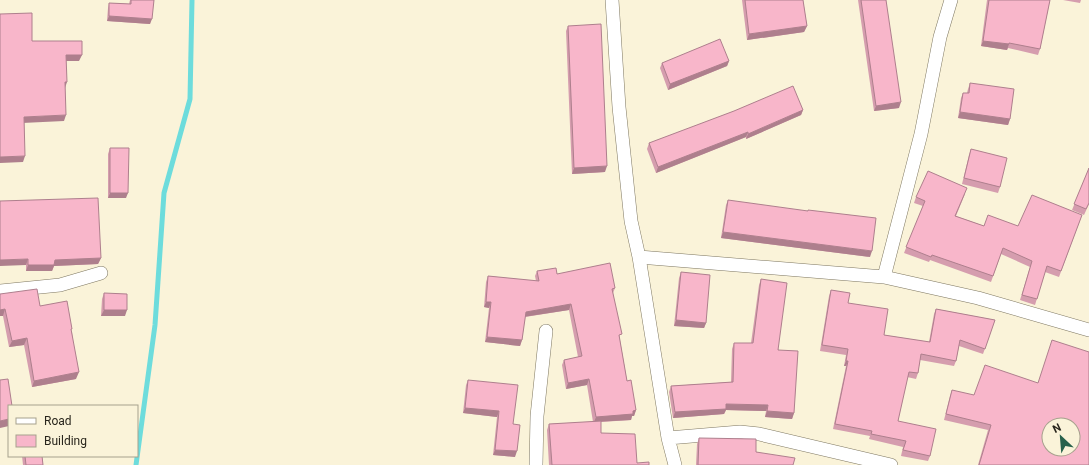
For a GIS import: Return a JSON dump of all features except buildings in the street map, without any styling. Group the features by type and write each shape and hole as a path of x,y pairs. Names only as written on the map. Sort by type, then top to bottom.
{"street":[{"path":"612,0 619,107 635,245 668,438 675,465"},
{"path":"884,278 921,134 940,37 951,0"},
{"path":"638,256 884,278 978,298 1089,330"},
{"path":"0,291 60,284 101,273"},
{"path":"536,465 537,416 546,331"},
{"path":"668,438 740,432 759,434 891,465"}],"waterway":[{"path":"138,450 155,325 164,193 190,99 192,0"},
{"path":"136,465 137,457"}]}
